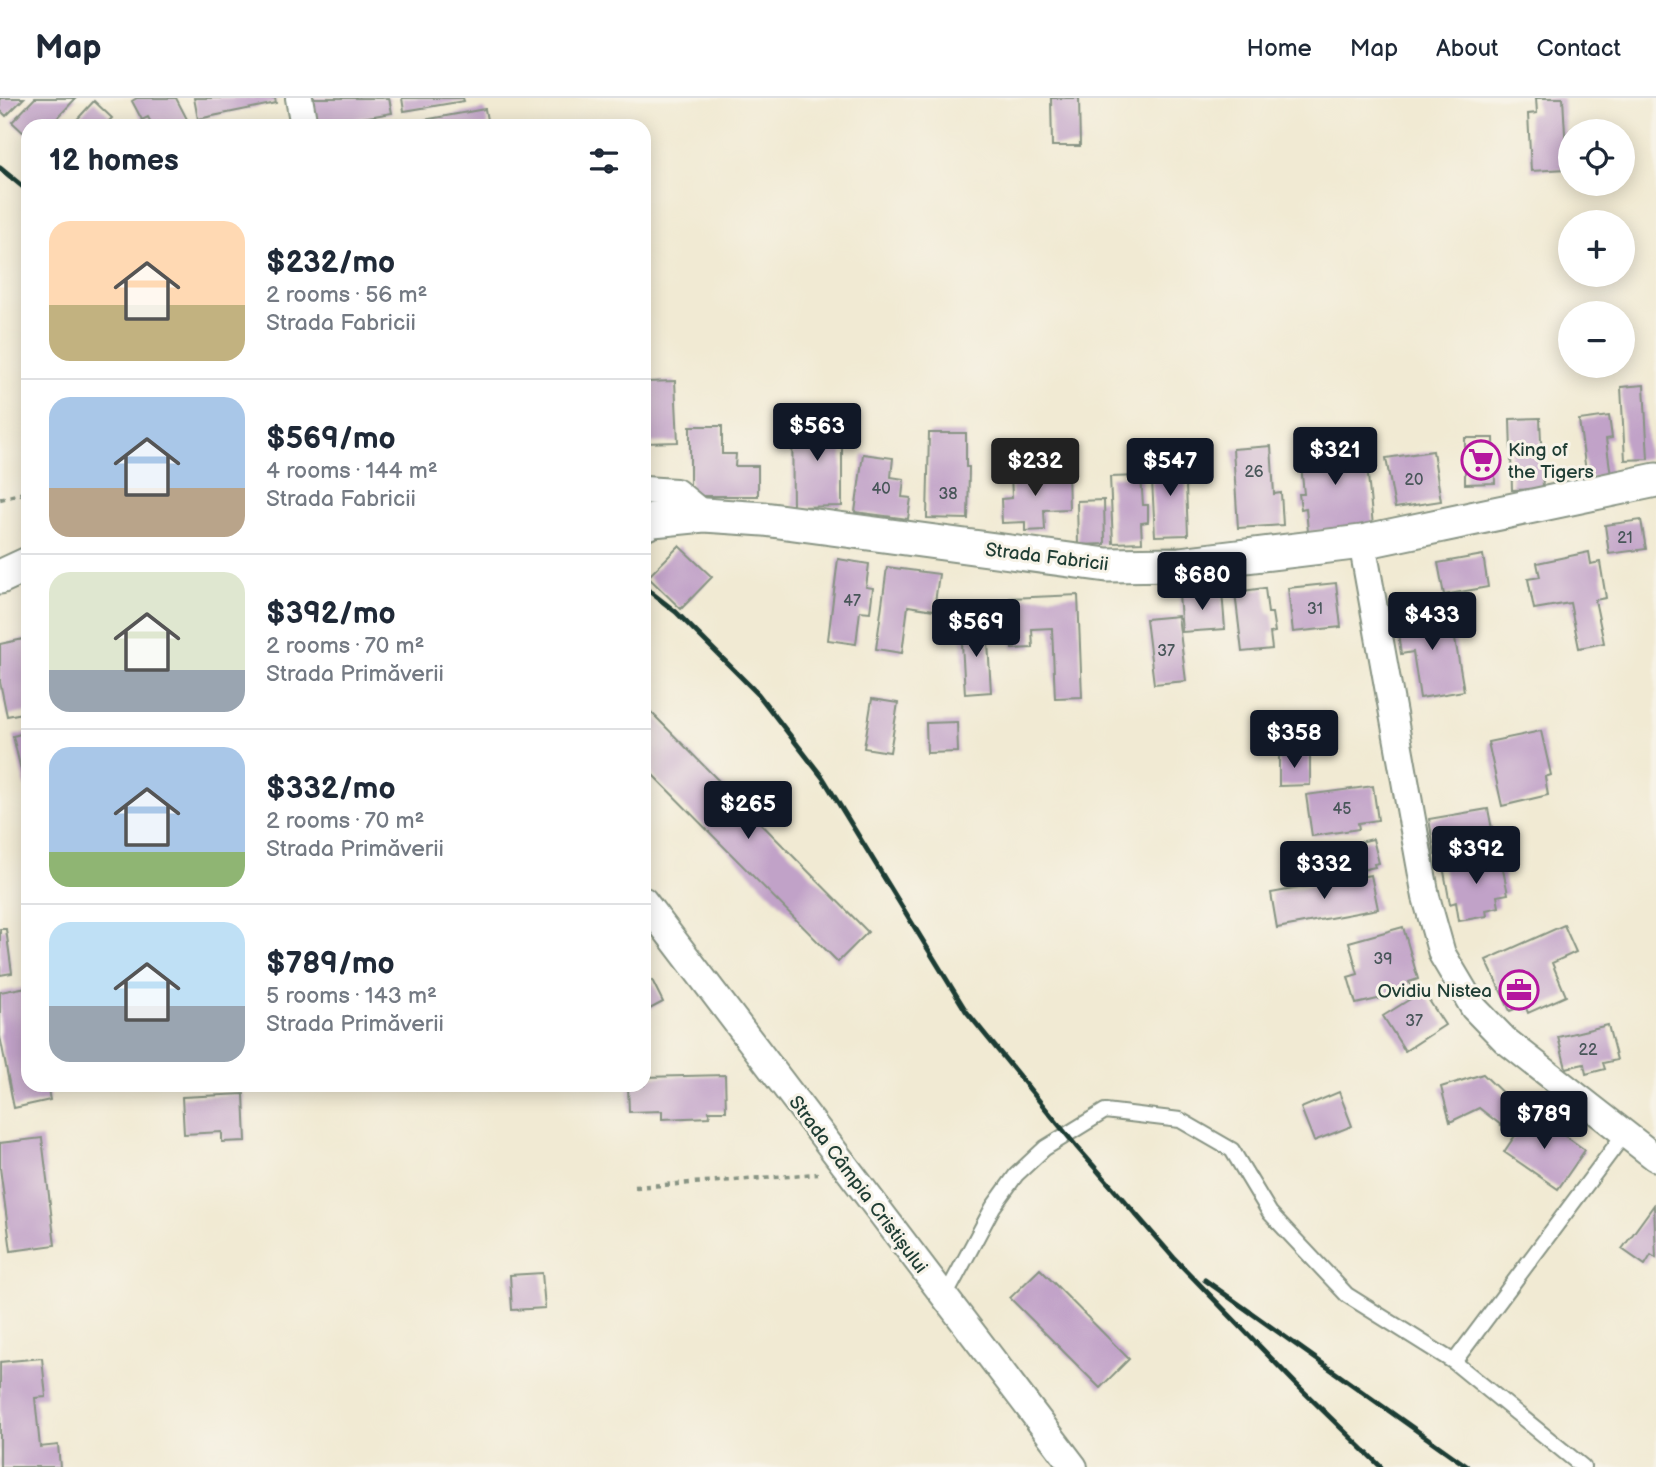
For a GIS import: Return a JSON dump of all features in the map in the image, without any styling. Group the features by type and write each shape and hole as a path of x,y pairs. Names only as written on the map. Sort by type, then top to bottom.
{"street":[{"path":"299,98 303,119"},
{"name":"Strada Fabricii","path":"651,521 704,515 764,519 1107,565 1180,564 1362,542 1656,480"},
{"path":"651,490 676,492 704,515"},
{"path":"1362,542 1426,897 1442,954 1474,1008 1505,1041 1656,1158"},
{"path":"0,577 21,567"},
{"name":"Strada Câmpia Cristișului","path":"651,910 1074,1467"}],"lane":[{"path":"945,1297 993,1207 1016,1175 1045,1148 1105,1111 1180,1120 1232,1150 1270,1213 1347,1295 1454,1362 1583,1467"},
{"path":"1454,1362 1625,1133"}],"path":[{"path":"0,499 21,494"},
{"path":"635,1187 850,1172"}],"building":[{"path":"0,98 24,98 6,116 0,110"},
{"path":"35,98 76,98 56,119 21,119 21,130 12,122"},
{"path":"137,98 176,98 187,119 141,119 132,101"},
{"path":"194,98 275,98 276,103 198,119"},
{"path":"389,98 392,113 356,119 313,119 309,99"},
{"path":"402,98 463,98 464,101 404,111"},
{"path":"1051,98 1079,98 1080,146 1052,146"},
{"path":"1536,98 1563,98 1564,119 1558,119 1558,170 1531,171 1528,114 1537,113"},
{"path":"94,101 112,118 111,119 77,119"},
{"path":"485,109 487,119 429,119"},
{"path":"675,381 678,442 651,443 651,382"},
{"path":"1644,385 1648,459 1625,460 1621,387"},
{"path":"1609,416 1612,438 1606,439 1611,476 1587,479 1579,420"},
{"path":"1540,418 1543,489 1512,490 1510,419"},
{"path":"792,420 842,420 842,506 793,507"},
{"path":"690,426 722,426 722,454 736,454 735,466 758,466 758,496 690,496"},
{"path":"929,433 966,433 966,467 969,467 968,519 927,518"},
{"path":"1465,438 1494,438 1495,483 1465,484"},
{"path":"1343,442 1343,447 1365,445 1373,526 1308,532 1306,508 1301,509 1299,494 1304,494 1299,446"},
{"path":"1271,446 1274,494 1281,493 1283,525 1238,528 1233,449"},
{"path":"1433,451 1441,501 1395,508 1386,458"},
{"path":"863,454 893,458 891,477 904,479 902,497 911,498 908,519 855,512"},
{"path":"1185,461 1188,535 1155,536 1151,462"},
{"path":"1068,471 1069,509 1044,510 1045,530 1025,531 1025,522 1002,523 1001,499 1012,498 1011,473"},
{"path":"1141,476 1143,505 1148,505 1148,522 1141,523 1142,542 1113,543 1110,477"},
{"path":"1104,500 1105,544 1078,545 1077,501"},
{"path":"1641,520 1646,549 1609,554 1605,525"},
{"path":"679,546 712,577 681,609 651,580 651,574"},
{"path":"1589,552 1591,564 1600,562 1606,598 1595,600 1604,643 1579,648 1570,603 1534,609 1528,579 1540,577 1537,563"},
{"path":"1483,555 1488,587 1444,595 1438,563"},
{"path":"838,559 869,564 866,587 873,588 870,612 860,611 856,644 828,640"},
{"path":"887,567 939,574 934,610 908,606 902,653 876,649"},
{"path":"1336,583 1341,627 1293,632 1288,588"},
{"path":"1265,588 1268,613 1272,613 1275,632 1270,633 1272,649 1242,652 1235,592"},
{"path":"1222,591 1225,629 1182,632 1179,595"},
{"path":"1078,595 1082,697 1055,698 1052,628 1032,629 1033,648 1012,649 1010,598"},
{"path":"1450,610 1464,691 1420,698 1413,652 1401,654 1396,619"},
{"path":"1178,616 1186,681 1154,684 1146,619"},
{"path":"987,625 991,692 965,694 961,626"},
{"path":"21,640 21,713 7,716 0,682 0,644"},
{"path":"872,699 898,703 890,752 864,748"},
{"path":"651,712 868,932 838,962 651,773"},
{"path":"957,722 958,752 927,753 926,723"},
{"path":"1541,731 1551,775 1545,777 1548,795 1502,806 1488,742"},
{"path":"21,734 21,770 13,736"},
{"path":"1310,755 1310,785 1279,786 1279,756"},
{"path":"1373,786 1378,820 1358,823 1359,829 1312,836 1306,795"},
{"path":"1488,809 1494,839 1458,845 1459,851 1435,855 1429,819"},
{"path":"1373,839 1379,863 1374,864 1375,867 1312,881 1306,854"},
{"path":"1500,855 1508,894 1497,896 1499,907 1486,910 1487,916 1459,921 1456,902 1450,904 1443,866"},
{"path":"1371,875 1378,909 1277,928 1271,893"},
{"path":"1564,925 1576,952 1552,963 1566,996 1528,1013 1525,1005 1510,1011 1486,960"},
{"path":"1403,927 1418,979 1409,982 1412,991 1356,1004 1348,977 1358,974 1349,942"},
{"path":"0,929 6,929 12,973 0,975"},
{"path":"651,980 663,1002 651,1008"},
{"path":"21,988 21,1092 48,1092 50,1100 14,1108 0,1036 0,992"},
{"path":"1423,991 1445,1025 1405,1051 1383,1016"},
{"path":"1608,1025 1617,1060 1603,1063 1605,1069 1586,1074 1584,1064 1566,1068 1558,1037"},
{"path":"1483,1074 1516,1106 1501,1125 1479,1108 1450,1122 1441,1087"},
{"path":"725,1075 726,1111 709,1111 710,1117 662,1119 662,1111 629,1112 628,1092 651,1092 651,1077"},
{"path":"1339,1092 1352,1126 1314,1141 1301,1108"},
{"path":"244,1094 246,1141 222,1142 222,1132 184,1134 182,1097"},
{"path":"1531,1112 1585,1150 1558,1189 1504,1152"},
{"path":"42,1138 55,1245 11,1251 0,1168 0,1143"},
{"path":"1654,1205 1656,1258 1651,1255 1645,1265 1622,1249"},
{"path":"1040,1269 1129,1359 1100,1388 1010,1298"},
{"path":"542,1273 545,1308 512,1310 510,1275"},
{"path":"42,1358 46,1397 35,1398 40,1447 58,1445 60,1467 0,1467 0,1362"}],"railway":[{"path":"0,168 21,185"},
{"path":"651,592 676,612 758,694 823,778 966,1011 1076,1146 1174,1258 1381,1467"},
{"path":"1205,1280 1468,1467"}],"place":[{"name":"King of the Tigers","path":"1481,460"},
{"name":"Ovidiu Nistea","path":"1519,990"}]}
